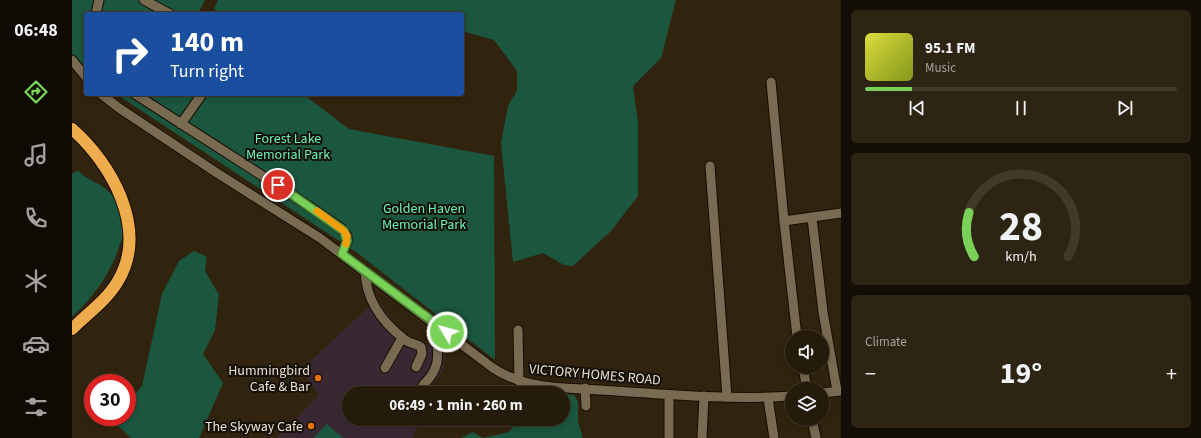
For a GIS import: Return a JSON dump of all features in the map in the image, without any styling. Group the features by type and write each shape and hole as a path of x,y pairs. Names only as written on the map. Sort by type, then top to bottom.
{"highway":[{"path":"72,129 91,149 112,178 127,216 129,244 124,268 113,289 72,329"}],"street":[{"path":"96,12 99,0"},
{"path":"144,0 166,12"},
{"path":"72,60 84,75"},
{"path":"771,82 796,330"},
{"name":"VICTORY HOMES ROAD","path":"104,96 119,108 217,173 294,220 365,271 493,368 519,381 538,385 669,395 768,398 785,397"},
{"path":"138,96 292,194 341,228 347,236 342,254"},
{"path":"181,124 201,96"},
{"path":"710,166 727,397"},
{"path":"784,221 841,215"},
{"path":"812,218 823,312 839,391 829,392"},
{"path":"365,271 367,291 374,307 402,338 421,347 422,354 416,367"},
{"path":"423,385 433,375 437,368 438,354 435,324"},
{"path":"518,330 519,381"},
{"path":"385,368 402,338"},
{"path":"585,388 586,406"},
{"path":"669,395 669,438"},
{"path":"702,438 704,396"},
{"path":"768,398 774,438"},
{"path":"813,426 816,438"}],"shaded area":[{"path":"377,299 400,330 413,339 445,351 443,371 431,386 342,386 342,426 418,426 412,438 343,438 327,424 313,438 276,438 319,395 301,370"}],"green space":[{"path":"72,0 205,0 199,12 84,12 84,68 72,54"},
{"path":"218,0 676,0 661,58 633,86 638,122 638,196 611,231 573,266 564,265 543,253 513,262 501,143 508,106 517,90 517,71 494,40 464,32 464,12 218,12 214,9"},
{"path":"119,96 306,96 349,129 494,156 495,360 356,252"},
{"path":"78,170 86,178 106,189 111,194 120,212 124,232 111,267 106,276 87,302 72,317 72,174"},
{"path":"194,251 207,257 205,271 219,295 215,330 203,354 223,383 199,438 131,438 118,426 136,426 136,393 142,386 162,294 179,261"},
{"path":"570,395 574,395 578,402 578,422 583,438 483,438 509,432 514,426 570,426"},
{"path":"327,424 343,438 313,438"},
{"path":"473,432 483,438 461,438"}],"slow traffic":[{"path":"317,211 344,231 347,236 346,244"}],"place":[{"name":"Hummingbird Cafe & Bar","path":"318,378"},
{"name":"The Skyway Cafe","path":"311,426"}],"route":[{"path":"278,185 344,231 347,236 347,241 342,254 447,332"}],"park label":[{"name":"Forest Lake Memorial Park","path":"288,146"},
{"name":"Golden Haven Memorial Park","path":"424,216"}]}
